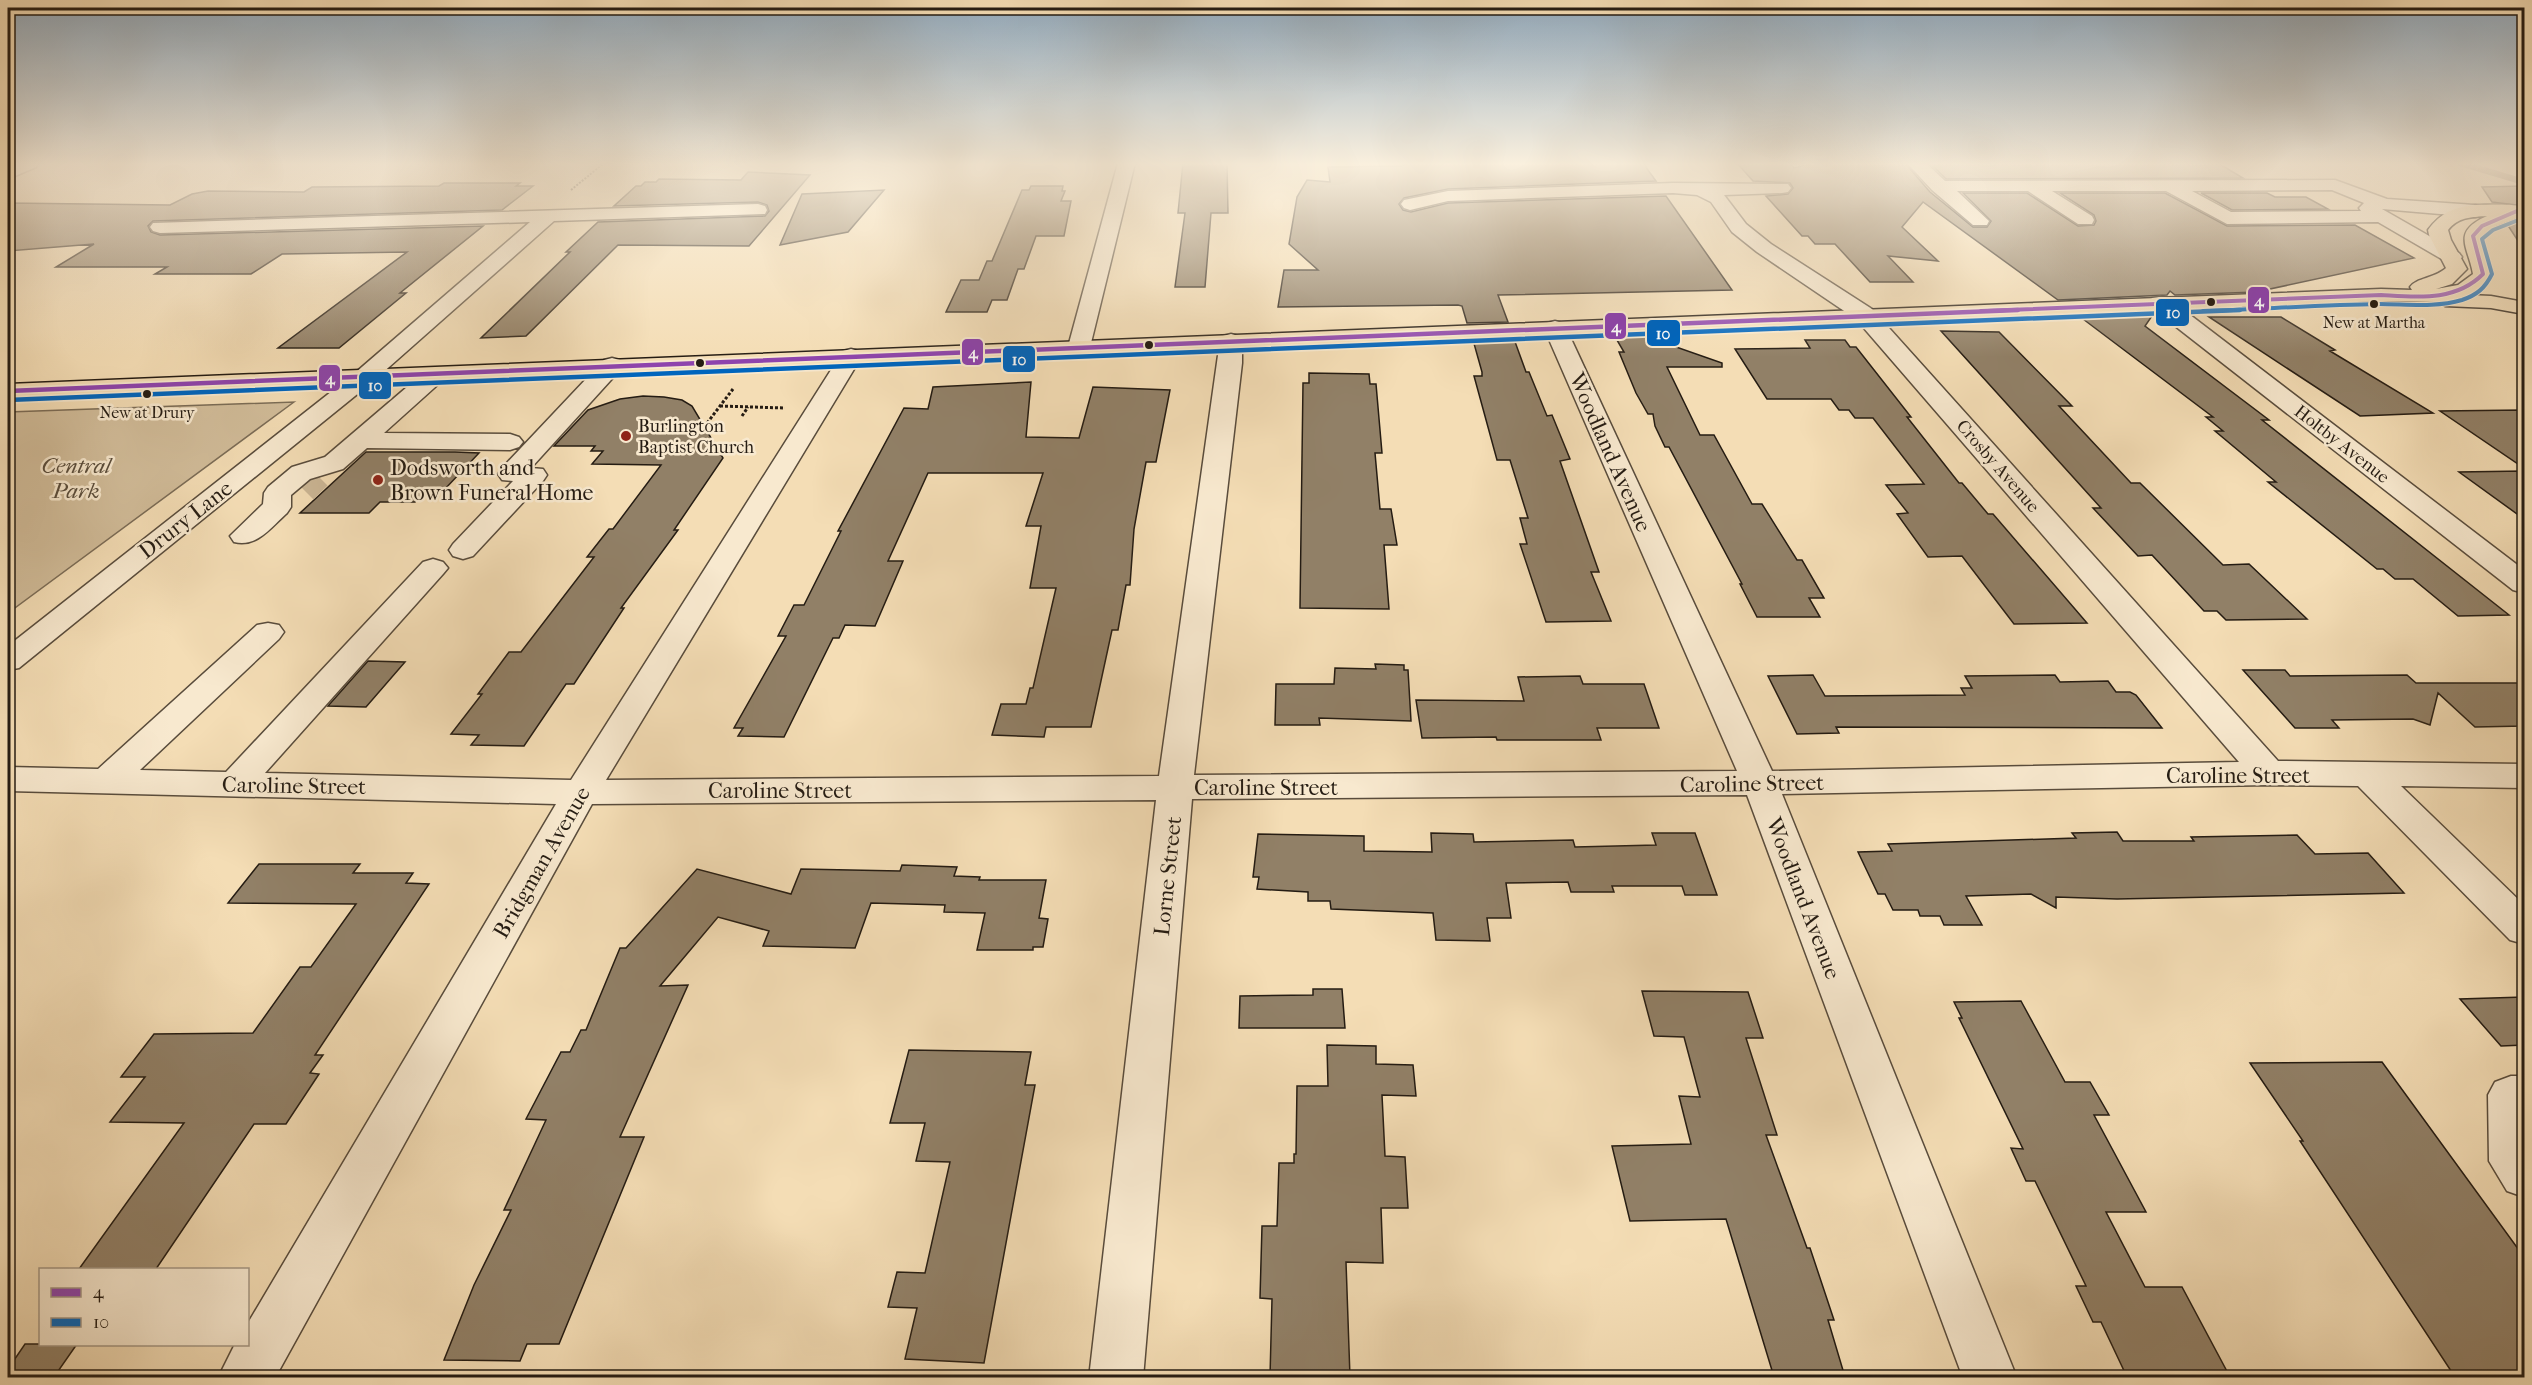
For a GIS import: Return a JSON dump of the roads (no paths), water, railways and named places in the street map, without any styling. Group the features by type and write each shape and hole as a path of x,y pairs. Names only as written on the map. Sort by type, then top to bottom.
{"main road":[{"path":"2440,228 2438,237 2451,267 2477,282 2524,294"},
{"path":"2416,298 2448,294 2477,282 2483,274 2482,263 2473,241 2480,228"},
{"path":"2381,295 2393,289 2438,283 2451,267"},
{"path":"8,391 1864,314 2381,295 2491,302 2524,308"}],"street":[{"name":"Drury Lane","path":"8,661 363,378 536,228"},
{"path":"1079,347 1110,228"},
{"name":"Crosby Avenue","path":"1739,228 1764,248 1864,314 2268,773"},
{"path":"2399,228 2451,267"},
{"name":"Holtby Avenue","path":"2160,303 2524,584"},
{"name":"Woodland Avenue","path":"1555,328 1760,783 1990,1377"},
{"name":"Lorne Street","path":"1116,1377 1176,787 1231,341"},
{"name":"Bridgman Avenue","path":"245,1377 581,792 851,356"},
{"path":"463,550 612,365"},
{"path":"244,536 277,507 319,477 435,375"},
{"path":"360,440 510,442"},
{"path":"277,507 278,493 301,473 319,477"},
{"path":"235,784 433,568"},
{"path":"107,781 268,632"},
{"name":"Caroline Street","path":"8,779 581,792 1760,783 2268,773 2524,776"},
{"path":"2368,775 2524,928"},
{"path":"2524,1095 2511,1095 2513,1161 2524,1176"}],"tunnel":[{"path":"305,491 319,477"}],"place":[{"name":"New at Martha","path":"2374,304"},
{"name":"New at Drury","path":"147,394"},
{"name":"Burlington Baptist Church","path":"626,436"},
{"name":"Dodsworth and Brown Funeral Home","path":"378,480"}],"park label":[{"name":"Central Park","path":"76,478"}]}
